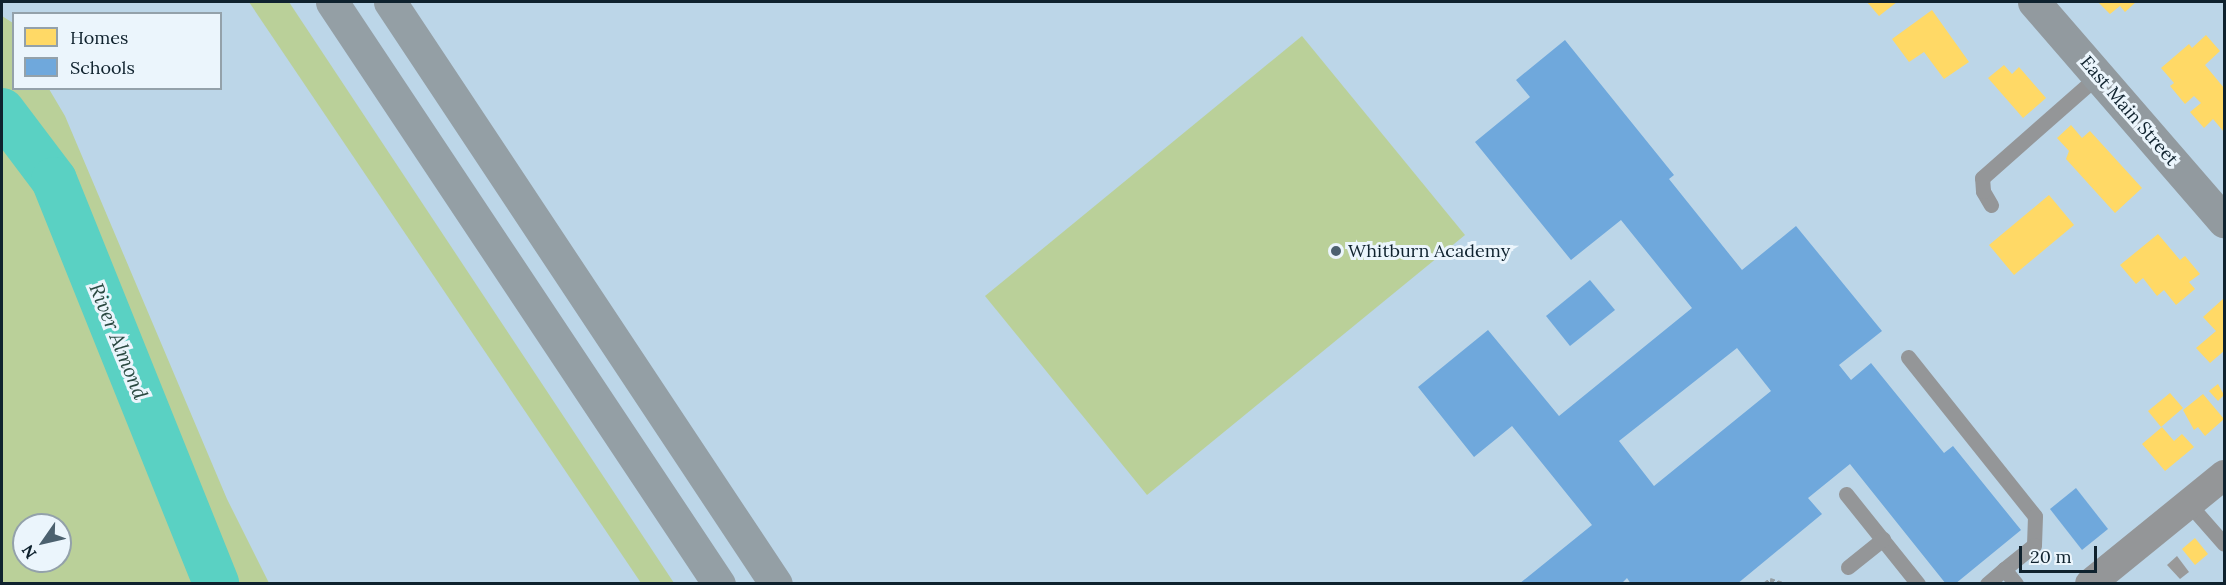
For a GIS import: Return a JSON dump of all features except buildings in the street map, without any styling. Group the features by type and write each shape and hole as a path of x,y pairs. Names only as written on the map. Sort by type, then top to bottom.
{"highway":[{"path":"332,2 719,584"},
{"path":"390,2 776,584"}],"main road":[{"name":"East Main Street","path":"2034,2 2224,221"}],"street":[{"path":"2090,584 2224,475"}],"lane":[{"path":"1991,205 1983,191 1982,178 2099,75"},
{"path":"1908,357 2036,516 2034,545 1987,584"},
{"path":"1846,494 1918,584"},
{"path":"2189,504 2224,544"},
{"path":"1848,567 1883,539"},
{"path":"2004,569 2016,584"}],"path":[{"path":"1765,584 1770,580 1783,584"}],"green space":[{"path":"249,2 289,2 674,583 641,583"},
{"path":"2,16 12,22 12,90 50,90 65,116 227,499 269,583 2,583"},
{"path":"1302,36 1465,235 1147,495 985,296"}],"waterway":[{"name":"River Almond","path":"2,111 54,180 216,584"}],"place":[{"name":"Whitburn Academy","path":"1336,251"}]}
